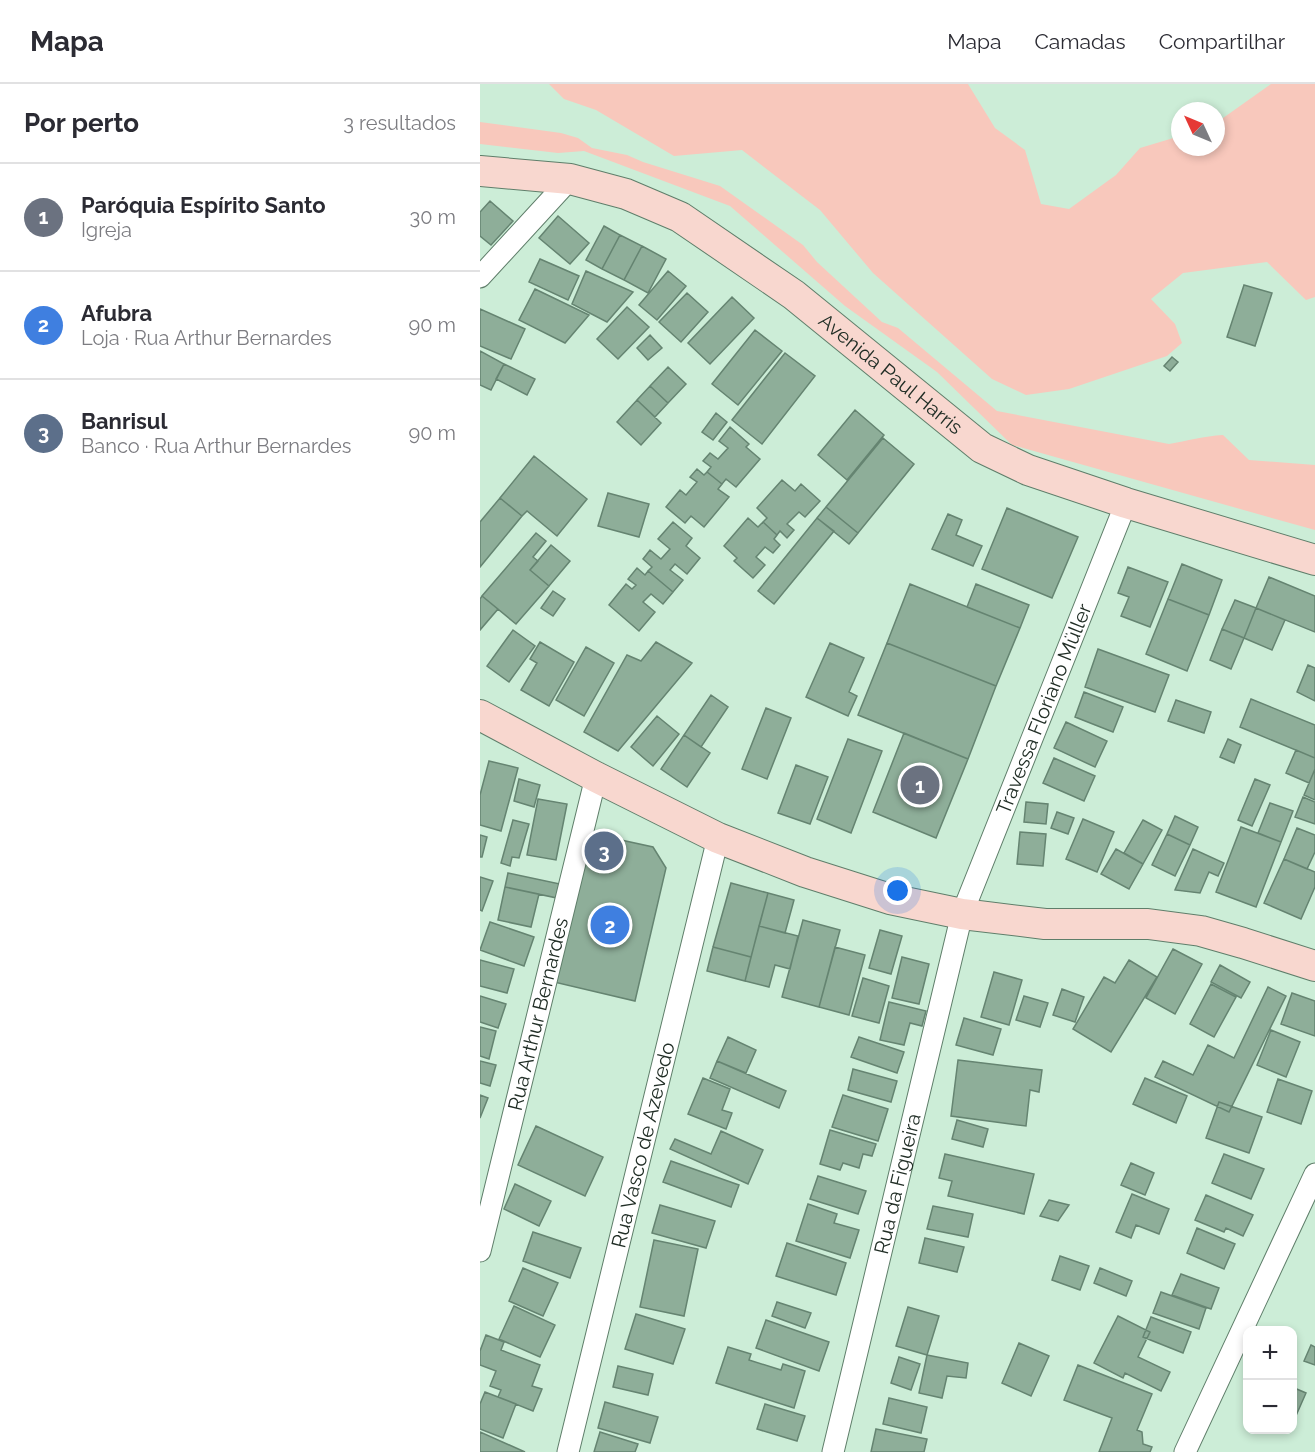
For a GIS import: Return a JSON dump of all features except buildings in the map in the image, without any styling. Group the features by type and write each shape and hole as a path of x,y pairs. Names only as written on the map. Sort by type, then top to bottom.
{"main road":[{"name":"Avenida Paul Harris","path":"480,171 570,178 626,194 680,217 794,295 982,448 1028,470 1126,503 1315,560"},
{"path":"480,715 596,777 718,838 805,872 890,899 962,914 1045,924 1148,924 1201,931 1315,966"}],"street":[{"path":"480,277 570,178"},
{"name":"Travessa Floriano Müller","path":"962,914 1126,503"},
{"name":"Rua Arthur Bernardes","path":"480,1251 596,777"},
{"name":"Rua Vasco de Azevedo","path":"568,1452 718,838"},
{"name":"Rua da Figueira","path":"833,1452 962,914"},
{"path":"1185,1452 1315,1174"}],"shaded area":[{"path":"549,84 968,84 995,128 1025,150 1041,204 1069,209 1116,175 1140,148 1171,139 1171,156 1225,156 1225,117 1271,84 1315,84 1315,297 1306,300 1267,262 1183,273 1151,299 1175,324 1182,343 1167,356 1069,389 1026,395 992,379 873,273 820,210 742,150 674,156 596,110 564,99"},
{"path":"480,122 561,133 578,138 592,148 627,155 720,186 803,245 817,262 882,322 898,328 997,411 1169,444 1223,435 1249,460 1315,465 1315,530 1012,445 937,372 845,306 730,206 584,151 558,153 480,144"}],"place":[{"name":"Paróquia Espírito Santo","path":"920,785"},
{"name":"Banrisul","path":"604,851"},
{"name":"Afubra","path":"610,925"}]}
